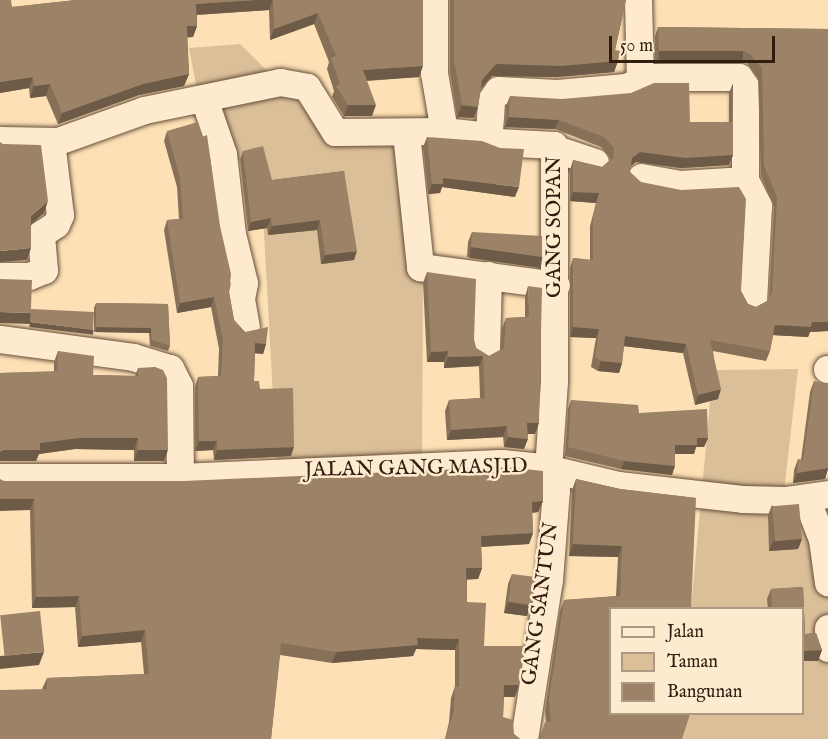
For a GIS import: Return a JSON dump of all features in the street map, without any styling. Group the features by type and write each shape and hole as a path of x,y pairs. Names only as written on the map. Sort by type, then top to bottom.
{"street":[{"path":"434,0 434,73 444,131"},
{"path":"638,0 640,81"},
{"path":"483,135 489,131 491,100 496,90 557,93 626,87 647,77 742,80 745,180 758,206 753,301"},
{"name":"GANG SOPAN","path":"0,140 51,142 144,110 265,85 297,84 310,90 335,132 444,131 483,135 498,142 552,144 556,149 554,417 550,470"},
{"path":"204,99 223,154 232,234 244,283 241,299 246,327"},
{"path":"405,133 420,267 555,285"},
{"path":"0,276 29,276 44,270 41,234 56,224 60,214 51,142"},
{"path":"556,149 595,162"},
{"path":"641,177 680,184 745,180"},
{"path":"486,351 488,275"},
{"path":"0,339 133,357 170,368 180,386 180,477"},
{"name":"JALAN GANG MASJID","path":"0,477 180,477 469,464 550,470 618,485 704,495 773,501 817,496"},
{"name":"GANG SANTUN","path":"524,739 549,580 556,490 550,470"},
{"path":"817,496 828,583"},
{"path":"828,628 828,648"}],"green space":[{"path":"240,44 344,147 396,134 423,273 422,469 277,469 260,160 211,162 189,48"},
{"path":"798,369 784,492 828,551 828,739 679,739 681,715 804,715 804,607 691,607 713,370"}],"building":[{"path":"0,0 11,0 12,7 76,0 256,0 196,4 197,26 187,26 189,74 143,84 62,113 50,84 34,86 33,77 0,82"},
{"path":"273,0 423,0 423,66 363,70 376,105 348,105 336,86 340,84 331,58 336,56 318,13 274,29"},
{"path":"454,0 626,0 615,50 620,51 618,61 561,66 496,64 482,80 478,107 462,105 454,60"},
{"path":"658,27 828,29 828,322 812,322 811,327 775,325 770,351 710,340 721,389 698,395 686,344 625,336 622,363 601,361 595,357 599,329 573,327 573,258 593,260 593,216 599,193 573,192 573,160 602,167 613,158 614,148 604,137 559,120 509,117 510,96 562,99 631,93 654,83 689,83 690,122 732,122 733,83 733,155 685,158 640,152 632,158 630,172 641,182 681,190 739,187 746,199 741,291 748,304 756,307 769,300 772,292 777,197 764,166 762,68 750,54 743,51 659,51"},
{"path":"198,122 202,137 207,135 220,226 231,274 229,292 234,320 245,332 268,327 266,344 255,343 254,381 259,381 260,389 293,388 294,447 217,450 217,441 199,441 198,377 221,376 223,340 214,297 180,303 167,220 183,219 180,178 167,131"},
{"path":"427,137 482,141 500,148 524,149 519,187 443,178 443,184 432,184"},
{"path":"0,142 41,145 48,201 31,216 31,248 0,251"},
{"path":"263,146 272,180 344,171 357,251 325,255 320,220 272,226 271,218 251,222 243,151"},
{"path":"472,232 542,236 542,257 471,247"},
{"path":"427,272 476,279 474,340 476,348 489,356 504,348 506,318 529,317 528,286 542,288 539,423 527,423 528,439 508,437 507,426 451,430 449,400 485,398 483,356 448,357 448,351 431,352"},
{"path":"0,279 32,280 31,313 0,312"},
{"path":"96,303 168,304 170,346 152,340 151,328 96,327"},
{"path":"31,309 94,312 93,330 30,322"},
{"path":"58,351 94,356 93,375 138,376 138,368 155,367 163,370 167,378 168,450 138,450 138,438 79,438 40,443 40,450 0,452 0,373 57,371"},
{"path":"814,381 828,385 828,468 797,473 798,459 803,460"},
{"path":"571,400 638,405 639,413 707,409 708,438 697,438 697,445 675,445 675,466 624,461 568,447"},
{"path":"506,467 543,471 543,501 532,502 533,533 481,536 482,568 466,568 467,602 486,603 484,646 525,646 519,685 504,685 503,717 513,720 514,734 520,739 445,739 454,711 455,686 459,687 459,639 417,638 418,645 336,652 281,643 271,739 0,739 0,690 47,689 47,678 149,674 145,630 82,636 79,596 36,597 34,499 0,499 0,479 4,481 184,481"},
{"path":"576,479 620,489 696,498 691,607 609,607 609,715 690,715 682,739 537,739 540,738 545,722 551,722 549,698 564,600 620,596 622,546 573,544"},
{"path":"799,504 802,539 775,541 772,506"},
{"path":"512,574 536,577 532,605 509,602"},
{"path":"803,587 804,607 772,607 771,589"},
{"path":"804,610 805,634 816,633 822,650 804,651"},
{"path":"40,611 44,652 5,656 0,615"}]}
